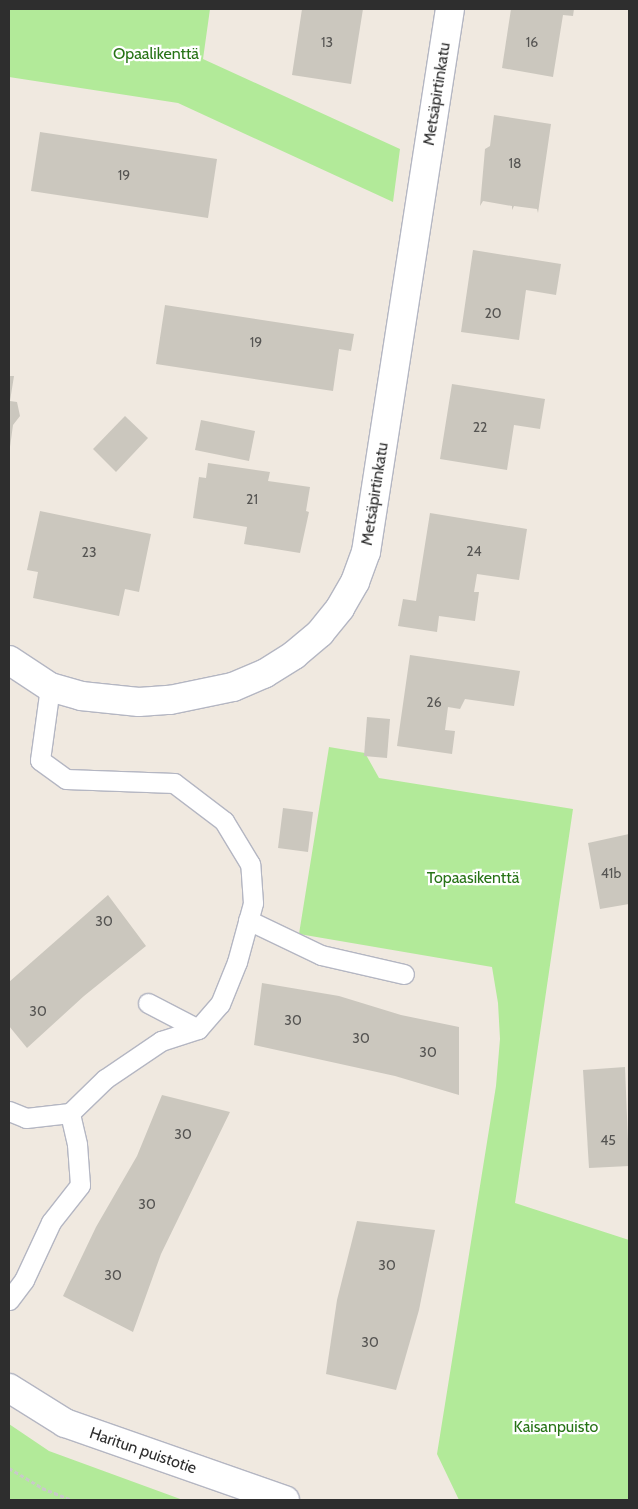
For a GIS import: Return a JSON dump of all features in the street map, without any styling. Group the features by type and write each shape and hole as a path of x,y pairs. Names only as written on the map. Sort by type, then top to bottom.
{"street":[{"name":"Metsäpirtinkatu","path":"9,660 50,687 81,696 139,702 170,700 233,687 264,674 294,655 320,633 340,608 355,582 366,552 450,9"},
{"name":"Haritun puistotie","path":"9,1388 65,1423 270,1498"}],"lane":[{"path":"9,1111 26,1118 70,1113 105,1079 161,1041 198,1029 220,1004 237,962 252,903 250,864 224,821 174,783 66,779 40,760 50,687"},
{"path":"248,920 321,955 404,974"},
{"path":"148,1003 198,1029"},
{"path":"9,1300 24,1280 51,1222 80,1185 77,1144 70,1113"}],"path":[{"path":"9,1468 42,1488 72,1500"}],"green space":[{"name":"Opaalikenttä","path":"9,9 210,9 203,59 400,149 393,202 178,103 9,77"},
{"name":"Topaasikenttä","path":"329,747 365,753 379,778 573,809 515,1203 629,1240 629,1500 459,1500 437,1454 496,1086 500,1039 498,1003 492,967 299,934"},
{"path":"9,1424 49,1451 183,1500 9,1500"}],"building":[{"path":"302,9 363,9 351,84 292,75"},
{"path":"511,9 574,9 573,16 563,15 553,77 502,68"},
{"path":"494,115 551,124 538,213 537,209 514,206 512,210 512,206 483,201 480,206 485,149 490,146"},
{"path":"40,132 217,159 208,218 31,191"},
{"path":"473,250 561,264 556,295 526,290 519,340 461,332"},
{"path":"165,305 354,334 351,351 339,349 333,391 156,364"},
{"path":"9,376 14,376 10,401 17,402 20,416 13,425 10,447"},
{"path":"452,384 545,399 540,429 514,425 507,470 440,459"},
{"path":"125,416 148,438 116,472 93,449"},
{"path":"201,420 255,431 249,461 195,450"},
{"path":"208,463 270,472 268,481 310,487 306,511 309,512 300,553 244,544 247,527 193,518 199,477 206,478"},
{"path":"40,511 151,534 139,592 125,589 119,616 33,598 38,572 27,570"},
{"path":"430,513 527,529 519,580 477,574 474,592 479,592 475,621 439,616 437,632 398,626 403,599 416,601"},
{"path":"410,655 520,671 514,706 465,699 460,709 448,707 445,730 455,731 452,754 397,746"},
{"path":"367,717 390,719 387,758 364,756"},
{"path":"283,808 313,812 308,852 278,848"},
{"path":"629,834 629,904 600,909 588,843"},
{"path":"108,895 146,946 84,996 27,1048 9,1026 9,982"},
{"path":"262,983 339,996 401,1015 459,1027 459,1095 395,1076 254,1045"},
{"path":"625,1067 629,1166 589,1168 583,1070"},
{"path":"162,1095 230,1112 161,1254 133,1332 63,1296 96,1227 137,1156"},
{"path":"357,1221 435,1230 419,1310 396,1390 326,1374 337,1300"}],"park label":[{"name":"Kaisanpuisto","path":"556,1427"}]}
